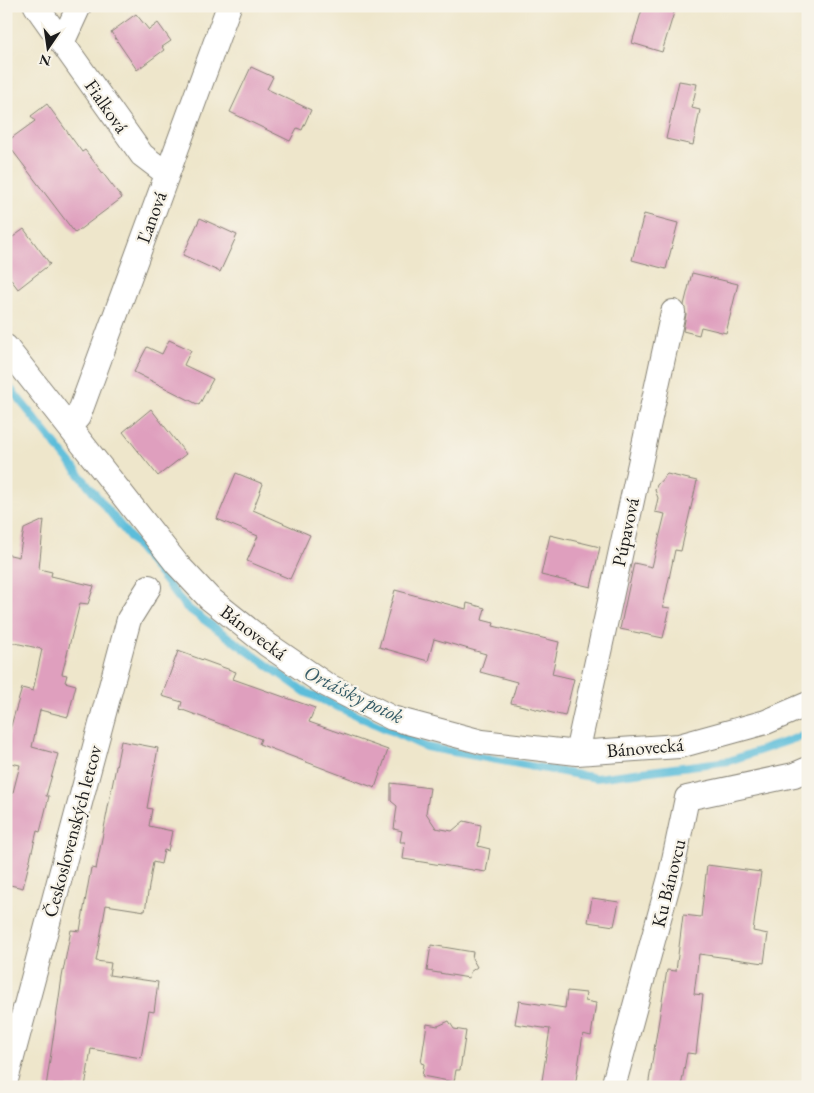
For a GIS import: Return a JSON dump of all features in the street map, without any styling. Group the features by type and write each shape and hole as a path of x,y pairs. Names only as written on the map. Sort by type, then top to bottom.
{"street":[{"name":"Fialková","path":"36,6 142,156 167,174"},
{"path":"62,43 79,6"},
{"name":"Ľanová","path":"70,426 78,417 229,6"},
{"name":"Púpavová","path":"577,753 673,312"},
{"name":"Bánovecká","path":"6,347 177,564 208,598 268,645 325,684 392,718 482,742 577,753 679,746 766,722 808,704"},
{"name":"Československých letcov","path":"6,1080 129,619 149,587"},
{"name":"Ku Bánovcu","path":"613,1087 672,874 687,798 794,775 808,769"}],"building":[{"path":"643,6 676,6 662,52 632,43"},
{"path":"136,14 149,30 158,23 171,41 162,47 164,50 137,70 111,32"},
{"path":"251,67 273,77 267,89 311,110 302,130 297,128 290,141 230,112"},
{"path":"679,81 697,84 692,108 700,110 693,145 666,139"},
{"path":"47,104 82,152 85,150 122,198 75,233 6,142 35,121 31,116"},
{"path":"644,214 678,223 666,269 632,260"},
{"path":"200,218 237,235 220,272 183,255"},
{"path":"24,229 50,264 18,289 6,273 6,242"},
{"path":"692,273 738,284 726,333 701,327 699,335 683,331 686,314 684,305"},
{"path":"169,340 191,350 184,365 213,379 199,405 134,372 147,347 162,354"},
{"path":"151,409 186,454 158,476 123,432"},
{"path":"236,473 263,484 253,510 310,535 290,579 247,561 258,536 217,519"},
{"path":"667,474 697,481 681,551 675,550 663,607 670,608 663,638 620,629 634,563 652,567 665,514 655,512 658,498 655,490"},
{"path":"44,520 39,569 52,572 51,576 94,586 88,604 80,603 62,674 67,675 65,682 76,685 68,717 40,710 32,747 58,754 46,796 49,796 40,832 37,831 23,888 6,884 6,804 10,804 20,765 6,762 6,743 22,688 33,691 42,649 6,641 6,554 19,557 24,529"},
{"path":"550,535 600,547 591,587 541,575"},
{"path":"395,590 466,609 467,603 485,608 482,620 494,623 493,626 559,642 552,674 574,679 565,716 511,703 517,682 480,672 486,654 434,639 428,661 379,647"},
{"path":"178,651 236,672 233,679 315,708 309,722 388,750 375,788 259,744 261,739 180,709 182,702 162,696"},
{"path":"121,741 158,748 147,808 152,809 149,826 172,831 168,851 164,850 161,864 153,862 145,911 106,905 96,961 111,963 109,975 158,982 154,1012 149,1011 141,1058 91,1049 85,1087 46,1087 71,930 80,931 91,868 96,869"},
{"path":"391,783 430,788 426,813 436,828 452,831 464,821 481,825 478,846 490,849 486,872 403,859 405,842 400,842 402,831 394,829 397,806 391,801"},
{"path":"707,865 761,872 753,931 768,934 764,963 699,954 694,994 703,995 696,1054 687,1053 681,1087 648,1087 667,970 676,971 683,915 701,917"},
{"path":"592,898 619,902 614,926 588,922"},
{"path":"431,945 473,952 472,958 477,967 470,972 469,978 427,971"},
{"path":"567,991 586,993 585,1001 596,1003 591,1036 583,1034 575,1087 541,1087 550,1029 515,1024 519,1001 565,1008"},
{"path":"449,1021 454,1029 466,1031 460,1070 456,1070 454,1082 422,1076 424,1064 421,1063 427,1024 438,1026"}],"waterway":[{"name":"Ortášsky potok","path":"6,383 186,607 305,692 426,747 596,778 729,761 808,734"}]}
